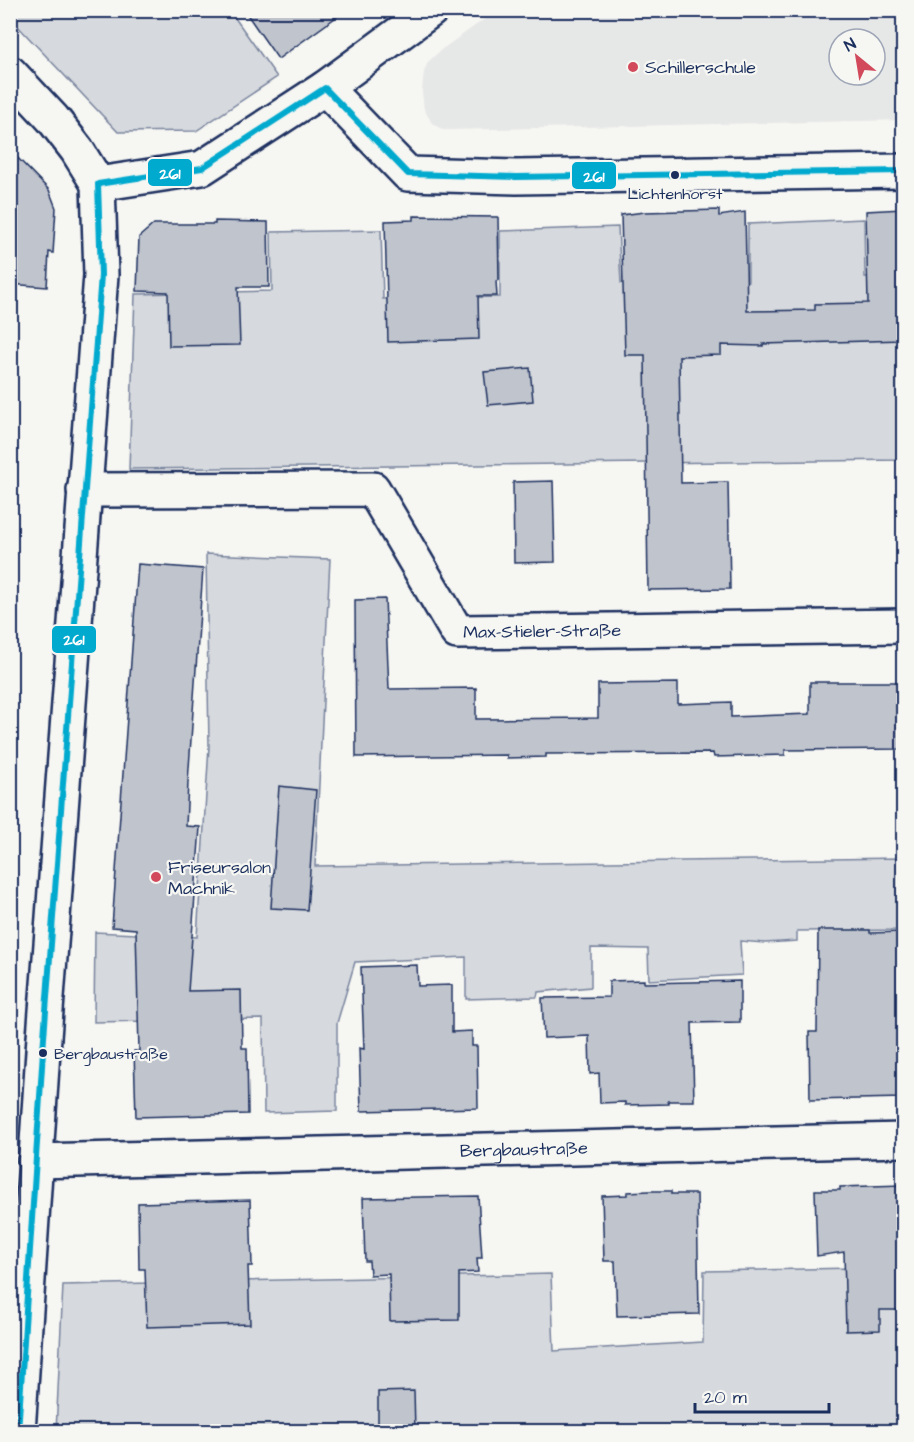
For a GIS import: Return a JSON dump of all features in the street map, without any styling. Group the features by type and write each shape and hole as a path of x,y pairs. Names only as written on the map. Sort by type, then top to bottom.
{"street":[{"path":"98,184 202,168 325,88 430,10"},
{"path":"10,73 53,119 77,150 98,184 101,275 35,1161 18,1431"},
{"path":"325,88 408,174 516,177 903,171"},
{"name":"Max-Stieler-Straße","path":"84,490 373,489 457,632 903,626"},
{"name":"Bergbaustraße","path":"35,1161 903,1140"}],"shaded area":[{"path":"11,10 230,11 277,77 196,131 118,132 11,19"},
{"name":"Schillerschule","path":"496,11 903,11 903,120 443,130 432,123 424,109 422,91 424,72 428,62"},
{"path":"864,219 865,277 901,276 901,306 904,306 903,460 129,469 135,294 272,291 271,232 381,230 383,299 500,297 500,231 618,227 621,283 748,281 748,224"},
{"path":"206,554 330,559 315,866 903,858 903,930 797,931 797,941 765,943 740,941 742,975 649,980 648,949 591,948 591,987 538,992 537,997 466,999 466,957 355,962 337,1023 337,1111 264,1113 263,1019 94,1022 95,932 197,937 209,747"},
{"path":"903,1267 903,1431 56,1432 63,1285 551,1274 554,1351 703,1342 704,1271"}],"building":[{"path":"244,10 346,10 278,59"},
{"path":"10,150 49,190 56,208 53,253 49,252 47,287 10,284"},
{"path":"903,209 903,340 763,344 763,346 721,345 721,355 679,356 681,483 728,482 730,589 648,590 645,355 625,355 621,215 719,210 719,216 745,212 747,311 815,310 815,304 868,303 866,211"},
{"path":"414,216 498,217 497,296 478,296 479,339 388,342 385,221 414,220"},
{"path":"215,221 268,222 269,287 238,287 240,345 169,346 168,292 137,291 139,237 154,224 215,224"},
{"path":"530,368 533,401 488,405 484,372"},
{"path":"553,481 555,562 514,563 513,482"},
{"path":"138,564 203,569 186,826 200,827 188,991 241,990 242,1048 247,1048 248,1114 136,1117 134,1051 139,1051 136,929 112,927"},
{"path":"385,599 389,689 476,688 476,719 598,718 598,684 678,683 678,704 731,702 731,717 810,714 810,682 903,682 903,749 785,750 785,755 714,757 713,753 546,754 546,757 507,758 507,755 356,757 355,600"},
{"path":"279,786 316,790 307,910 271,908"},
{"path":"818,930 903,932 903,1098 810,1100 809,1032 817,1032"},
{"path":"417,965 418,986 452,985 452,1032 472,1031 472,1046 477,1046 478,1108 361,1111 359,1048 364,1049 361,967"},
{"path":"644,980 644,983 740,981 740,1022 692,1023 694,1101 625,1105 625,1102 600,1103 599,1073 590,1074 589,1036 544,1038 542,998 609,997 609,981"},
{"path":"903,1185 903,1310 880,1310 880,1330 846,1331 844,1252 817,1256 815,1190"},
{"path":"649,1191 697,1194 699,1314 617,1316 615,1261 604,1261 602,1196"},
{"path":"478,1196 482,1258 477,1258 478,1272 459,1273 459,1320 390,1321 389,1274 370,1275 369,1261 365,1261 363,1198"},
{"path":"250,1200 252,1266 248,1266 250,1324 147,1327 145,1269 139,1269 138,1203"},
{"path":"414,1391 415,1431 378,1431 378,1392"}],"transit line":[{"name":"261","path":"18,1432 43,1051 101,275 98,184 202,168 325,88 408,174 516,177 904,171"}],"place":[{"name":"Schillerschule","path":"633,67"},
{"name":"Lichtenhorst","path":"675,175"},
{"name":"Friseursalon Machnik","path":"156,877"},
{"name":"Bergbaustraße","path":"43,1053"}]}
